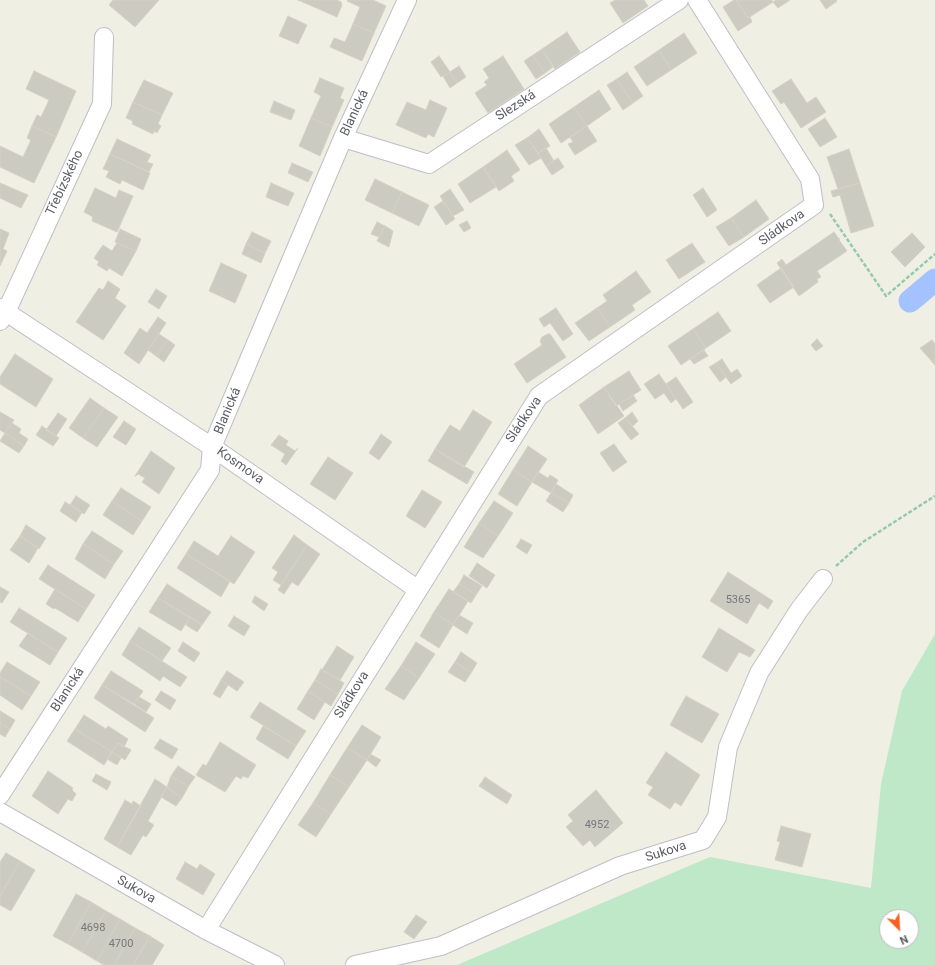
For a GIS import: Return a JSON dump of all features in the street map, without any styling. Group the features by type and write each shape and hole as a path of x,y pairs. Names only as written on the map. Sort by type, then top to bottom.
{"street":[{"name":"Blanická","path":"0,795 210,470 212,447 343,138 407,0"},
{"name":"Slezská","path":"343,138 428,164 679,0"},
{"name":"Sládkova","path":"206,930 538,396 814,205 810,180 697,0"},
{"name":"Třebízského","path":"2,314 102,104 104,37"},
{"name":"Kosmova","path":"2,314 212,447 417,589"},
{"name":"Sukova","path":"355,965 441,946 620,866 703,840 717,817 728,747 759,673 799,610 823,578"},
{"name":"Sukova","path":"0,812 206,930 275,965"}],"path":[{"path":"814,205 830,214 886,296 935,254"},
{"path":"823,578 863,542 935,496"}],"green space":[{"path":"935,634 935,965 457,965 710,857 871,888 881,784 902,691"}],"building":[{"path":"113,0 159,0 135,27 109,5"},
{"path":"298,0 337,0 341,2 342,5 337,17"},
{"path":"373,0 386,6 374,33 353,24 360,7 347,1"},
{"path":"615,0 644,0 648,6 623,23 610,3"},
{"path":"736,0 748,18 750,17 752,22 738,31 723,7"},
{"path":"736,0 772,0 773,2 748,18"},
{"path":"776,0 790,0 778,8 773,2"},
{"path":"820,0 836,0 837,1 826,9"},
{"path":"288,16 307,25 298,44 279,36"},
{"path":"353,24 374,33 362,61 330,47 334,38 345,42"},
{"path":"567,32 580,52 555,69 542,49"},
{"path":"684,33 697,53 671,70 659,50"},
{"path":"542,49 553,67 545,73 533,55"},
{"path":"659,50 671,70 647,86 634,67"},
{"path":"533,55 545,73 536,79 524,61"},
{"path":"439,56 450,72 441,77 431,62"},
{"path":"503,56 524,89 488,113 475,93 487,85 484,82 489,78 483,69"},
{"path":"459,66 466,77 457,83 450,72"},
{"path":"34,71 76,91 56,137 32,126 37,115 41,117 49,100 26,89"},
{"path":"450,72 457,83 450,88 443,76"},
{"path":"627,72 643,96 633,103 617,79"},
{"path":"320,78 344,88 340,98 344,100 332,127 311,118 321,96 314,92"},
{"path":"617,79 633,103 623,110 607,85"},
{"path":"791,79 807,103 816,97 826,112 801,128 784,102 781,104 772,91"},
{"path":"144,80 173,93 162,115 133,102"},
{"path":"599,90 611,109 587,126 574,107"},
{"path":"430,100 447,108 434,137 428,134 426,138 396,125 407,102 426,110"},
{"path":"274,101 295,110 291,120 270,112"},
{"path":"133,102 162,115 158,124 161,126 157,133 154,131 153,134 132,124 133,121 126,118"},
{"path":"574,107 587,126 561,143 549,124"},
{"path":"311,118 332,127 320,156 299,146"},
{"path":"825,118 837,137 820,147 808,129"},
{"path":"32,126 56,137 34,183 0,167 0,146 23,157 31,140 27,138"},
{"path":"587,126 597,141 575,155 568,144 573,142 570,137"},
{"path":"539,129 550,146 538,153 527,138"},
{"path":"527,138 541,158 529,165 515,145"},
{"path":"117,139 151,155 147,162 153,164 149,172 110,154"},
{"path":"546,148 554,161 546,166 538,153"},
{"path":"849,149 860,183 838,189 827,157"},
{"path":"507,150 520,170 511,176 514,181 499,191 483,167"},
{"path":"110,154 150,173 143,190 122,180 120,184 106,177 109,171 103,169"},
{"path":"558,158 564,167 552,175 546,166"},
{"path":"292,163 313,172 308,182 288,173"},
{"path":"483,167 496,187 470,203 458,184"},
{"path":"375,179 402,192 392,213 365,200"},
{"path":"0,183 28,195 21,208 0,198"},
{"path":"271,183 294,193 288,206 266,197"},
{"path":"860,183 874,226 851,233 840,195 833,197 831,191"},
{"path":"95,188 116,198 119,190 133,196 117,232 92,221 93,217 84,212"},
{"path":"703,188 717,210 707,217 693,195"},
{"path":"450,189 464,210 453,216 440,196"},
{"path":"402,192 429,205 419,226 392,213"},
{"path":"756,200 769,219 744,237 731,218"},
{"path":"443,201 455,219 446,225 434,207"},
{"path":"731,218 744,237 729,246 716,227"},
{"path":"467,221 471,228 464,232 459,225"},
{"path":"377,222 385,226 379,237 371,234"},
{"path":"385,226 393,231 389,247 377,241"},
{"path":"0,229 9,233 3,249 7,251 0,266"},
{"path":"120,229 141,239 136,251 115,242"},
{"path":"252,232 271,241 265,253 246,244"},
{"path":"834,232 839,239 840,238 839,240 847,251 817,271 821,277 817,279 818,282 799,296 777,263 782,259 786,265"},
{"path":"912,233 925,247 905,267 891,252"},
{"path":"117,243 136,251 122,276 109,268 107,271 97,265 99,262 94,258 103,245 112,251"},
{"path":"692,243 705,262 679,279 666,260"},
{"path":"246,244 265,253 261,263 242,254"},
{"path":"221,263 247,275 235,303 209,291"},
{"path":"781,268 794,287 770,303 757,285"},
{"path":"636,271 651,292 632,305 635,310 610,327 597,308 607,301 603,295"},
{"path":"108,281 120,289 115,298 126,306 103,340 76,322 99,288 103,290"},
{"path":"156,289 167,296 159,309 148,302"},
{"path":"556,308 573,334 563,341 550,323 544,327 539,319"},
{"path":"597,308 610,327 589,341 575,323"},
{"path":"718,312 731,331 706,348 693,329"},
{"path":"158,317 166,323 139,364 124,353 140,328 147,333"},
{"path":"693,329 706,348 681,365 668,346"},
{"path":"159,334 168,340 156,356 148,350"},
{"path":"550,334 566,357 527,383 514,364 542,345 540,341 542,337"},
{"path":"817,339 823,346 816,351 811,345"},
{"path":"168,340 175,345 164,362 156,356"},
{"path":"932,340 935,344 935,365 920,348"},
{"path":"704,350 708,356 694,364 690,359"},
{"path":"15,354 53,379 36,407 0,384 0,377"},
{"path":"722,359 731,373 737,369 742,376 731,384 716,363"},
{"path":"716,363 726,377 720,382 709,367"},
{"path":"629,371 641,390 616,406 604,387"},
{"path":"659,374 676,399 671,403 664,393 655,399 644,384"},
{"path":"676,377 693,402 683,409 666,384"},
{"path":"604,387 624,416 598,434 579,405"},
{"path":"633,395 637,401 623,411 619,404"},
{"path":"90,398 104,408 83,438 69,428"},
{"path":"104,408 118,417 97,447 83,438"},
{"path":"473,410 492,422 464,467 435,449 450,425 460,431"},
{"path":"0,412 14,420 5,433 0,430"},
{"path":"632,412 638,421 633,426 625,418"},
{"path":"58,413 67,419 56,436 46,430"},
{"path":"625,418 639,434 631,440 618,423"},
{"path":"124,421 136,429 126,445 113,437"},
{"path":"12,423 21,429 19,433 28,439 24,446 5,433"},
{"path":"42,426 59,438 53,446 36,435"},
{"path":"5,433 24,446 19,453 0,441"},
{"path":"381,434 392,442 379,460 369,453"},
{"path":"279,435 288,441 286,445 295,451 298,448 286,465 281,461 285,454 271,445"},
{"path":"614,444 627,462 613,472 600,453"},
{"path":"528,446 547,459 532,482 513,470"},
{"path":"435,449 474,472 467,484 428,461"},
{"path":"151,451 175,468 159,494 142,482 145,478 138,474 135,476"},
{"path":"328,457 353,473 335,500 310,484"},
{"path":"513,470 532,482 517,506 498,494"},
{"path":"538,472 548,478 550,475 558,480 551,493 532,482"},
{"path":"556,484 573,495 569,503 551,493"},
{"path":"121,488 151,507 142,521 112,501"},
{"path":"422,490 442,502 425,528 406,516"},
{"path":"551,493 569,503 563,512 546,501"},
{"path":"76,496 90,505 84,514 70,505"},
{"path":"112,501 142,521 133,535 103,515"},
{"path":"494,501 513,513 498,536 479,523"},
{"path":"65,502 82,512 76,522 60,511"},
{"path":"479,523 498,536 483,558 464,547"},
{"path":"26,525 46,538 39,549 20,536"},
{"path":"92,531 123,551 114,564 83,544"},
{"path":"294,535 307,545 281,585 273,580 278,572 272,568"},
{"path":"20,536 38,548 29,563 10,550"},
{"path":"231,536 255,552 234,584 186,554 194,541 218,556"},
{"path":"521,539 532,545 527,554 516,547"},
{"path":"83,544 114,564 105,579 75,559"},
{"path":"307,545 320,554 298,586 292,582 284,594 278,590"},
{"path":"186,554 230,581 221,597 177,568"},
{"path":"477,563 495,575 487,588 469,576"},
{"path":"48,565 95,595 86,609 39,579"},
{"path":"728,572 773,601 768,609 759,603 747,624 710,601"},
{"path":"464,575 482,586 476,595 459,584"},
{"path":"167,584 211,612 202,625 158,598"},
{"path":"459,584 476,595 471,603 453,592"},
{"path":"0,587 9,592 2,603 0,602"},
{"path":"55,589 86,609 78,622 46,604"},
{"path":"449,589 468,601 453,625 434,612"},
{"path":"255,596 268,604 264,611 252,602"},
{"path":"158,598 190,617 181,631 149,612"},
{"path":"19,608 67,638 58,652 10,622"},
{"path":"434,612 453,625 439,648 420,636"},
{"path":"459,615 473,623 467,634 453,625"},
{"path":"234,616 250,626 244,636 228,626"},
{"path":"190,617 202,625 197,632 186,625"},
{"path":"139,627 171,648 162,661 130,641"},
{"path":"719,628 755,650 750,657 739,652 727,672 702,657"},
{"path":"28,633 58,652 50,665 19,646"},
{"path":"130,641 187,677 180,687 163,676 160,681 122,655"},
{"path":"183,642 200,653 194,662 178,651"},
{"path":"416,642 435,654 419,678 401,666"},
{"path":"337,646 354,657 340,680 322,670"},
{"path":"461,652 477,663 471,673 455,662"},
{"path":"7,662 40,682 31,696 0,677 0,673"},
{"path":"455,662 471,673 465,682 448,672"},
{"path":"401,666 419,678 404,700 385,689"},
{"path":"321,669 344,683 338,694 315,680"},
{"path":"111,671 143,691 134,704 102,685"},
{"path":"227,671 244,682 237,691 221,680"},
{"path":"0,677 31,696 22,710 0,695"},
{"path":"221,680 228,685 220,698 213,694"},
{"path":"315,680 338,694 331,706 308,691"},
{"path":"102,685 154,718 145,732 94,698"},
{"path":"161,691 176,700 170,710 155,700"},
{"path":"308,691 325,702 314,720 297,709"},
{"path":"686,696 719,714 702,743 670,725"},
{"path":"139,697 151,704 146,712 134,704"},
{"path":"260,702 306,731 296,746 250,717"},
{"path":"0,711 15,720 10,729 0,723"},
{"path":"84,715 106,729 108,726 128,739 124,747 118,743 112,752 75,729"},
{"path":"0,723 10,729 5,737 0,734"},
{"path":"362,725 381,737 367,760 347,748"},
{"path":"263,726 296,746 288,759 256,739"},
{"path":"75,729 112,752 104,765 67,741"},
{"path":"160,739 178,749 172,759 154,748"},
{"path":"220,742 256,765 248,778 243,776 241,779 236,776 225,792 196,775 203,764 206,766"},
{"path":"118,743 131,750 125,760 112,752"},
{"path":"347,748 367,760 349,787 330,775"},
{"path":"112,752 121,758 117,765 107,759"},
{"path":"666,752 700,775 681,806 675,802 670,809 648,795 653,787 646,783"},
{"path":"370,754 381,760 376,767 367,760"},
{"path":"178,766 195,777 188,787 171,776"},
{"path":"48,771 73,788 72,790 76,794 72,801 68,799 58,814 32,796"},
{"path":"96,774 111,782 107,790 92,781"},
{"path":"330,775 349,787 331,814 313,803"},
{"path":"171,776 188,787 182,798 167,787"},
{"path":"485,777 512,795 507,804 479,786"},
{"path":"155,779 167,787 148,821 154,825 146,837 143,835 131,855 117,847"},
{"path":"167,787 182,798 176,806 161,797"},
{"path":"596,790 623,823 595,847 590,840 583,846 566,827 573,821 568,815"},
{"path":"125,800 132,804 133,801 141,806 117,847 104,839"},
{"path":"313,803 331,814 316,837 298,825"},
{"path":"781,826 811,834 802,867 775,860 780,842 777,841"},
{"path":"6,853 20,861 0,896 0,862"},
{"path":"20,861 35,870 11,911 0,905 0,896"},
{"path":"185,862 197,869 200,864 215,874 203,895 176,879"},
{"path":"76,894 91,902 68,944 53,936"},
{"path":"91,902 106,911 82,952 68,944"},
{"path":"106,911 120,919 97,961 82,952"},
{"path":"416,915 427,922 414,939 404,932"},
{"path":"120,919 135,928 114,965 104,965 97,961"},
{"path":"135,928 150,936 133,965 114,965"},
{"path":"150,936 164,945 152,965 133,965"}],"waterway":[{"path":"910,301 935,280"}]}
